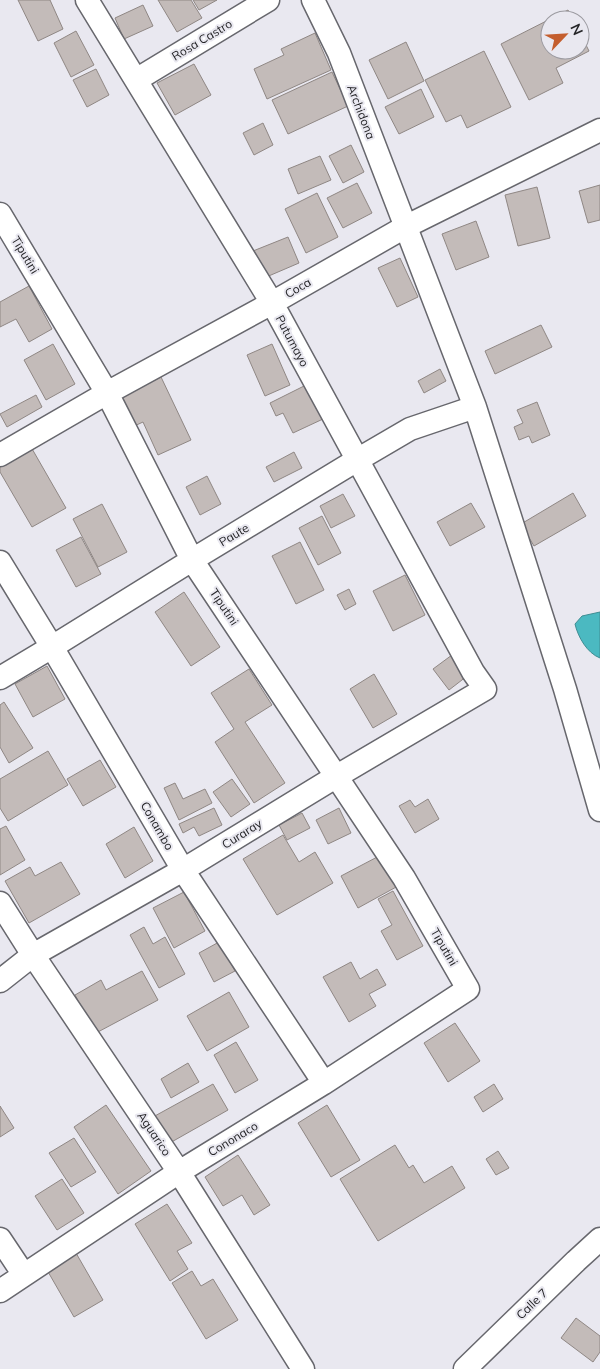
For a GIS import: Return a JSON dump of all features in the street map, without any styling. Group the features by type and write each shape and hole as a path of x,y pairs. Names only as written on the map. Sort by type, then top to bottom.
{"street":[{"name":"Putumayo","path":"87,0 272,303 356,460 473,672 485,689"},
{"name":"Rosa Castro","path":"136,80 268,0"},
{"name":"Archidona","path":"313,0 339,53 475,407 566,689 600,810"},
{"name":"Coca","path":"0,455 107,393 272,303 405,227 600,130"},
{"name":"Tiputini","path":"0,214 107,393 192,560 404,878 468,989"},
{"name":"Paute","path":"0,678 356,460 410,429 475,407"},
{"name":"Conambo","path":"0,562 183,870 324,1083"},
{"name":"Curaray","path":"0,981 33,956 183,870 336,776 485,689"},
{"name":"Aguarico","path":"0,903 33,956 179,1172 303,1369"},
{"name":"Cononaco","path":"0,1291 179,1172 324,1083 468,989"},
{"path":"0,1239 24,1275"},
{"name":"Calle 7","path":"465,1369 600,1239"}],"water":[{"path":"600,612 600,658 595,656 584,644 575,624 582,616"}],"building":[{"path":"18,0 50,0 63,29 38,41"},
{"path":"158,0 191,0 202,18 177,32"},
{"path":"193,0 217,0 199,10"},
{"path":"143,5 153,26 124,39 115,18"},
{"path":"540,24 540,60 572,60 556,68 563,83 529,100 501,44"},
{"path":"76,31 94,65 71,77 54,43"},
{"path":"315,33 331,70 267,99 254,69 284,55 281,49"},
{"path":"406,42 424,81 388,99 369,60"},
{"path":"484,51 511,107 467,128 461,115 446,122 425,80"},
{"path":"194,64 211,95 175,115 157,83"},
{"path":"96,69 109,95 87,107 73,80"},
{"path":"332,72 348,106 288,134 272,100"},
{"path":"421,89 434,117 399,134 385,107"},
{"path":"263,123 273,145 254,155 243,133"},
{"path":"351,145 364,172 343,183 329,156"},
{"path":"320,156 331,180 298,194 288,169"},
{"path":"357,183 372,213 343,228 327,198"},
{"path":"600,185 600,220 588,223 579,191"},
{"path":"537,187 550,238 518,246 505,195"},
{"path":"317,193 338,237 306,253 285,209"},
{"path":"476,221 489,257 456,270 442,234"},
{"path":"288,237 299,263 264,278 253,251"},
{"path":"400,258 418,297 397,307 378,268"},
{"path":"29,286 52,329 29,342 16,319 0,327 0,302"},
{"path":"541,325 552,347 495,374 485,351"},
{"path":"53,344 75,384 46,400 24,360"},
{"path":"272,344 290,385 265,396 247,355"},
{"path":"440,369 446,381 424,393 418,381"},
{"path":"161,377 191,440 158,455 143,422 130,428 117,399"},
{"path":"306,385 323,419 293,433 283,413 276,416 270,403"},
{"path":"36,395 42,407 7,427 0,414"},
{"path":"537,402 550,435 532,443 529,436 519,440 514,427 523,423 517,410"},
{"path":"31,447 66,508 32,527 0,472 0,465"},
{"path":"294,452 302,468 274,482 266,467"},
{"path":"207,476 221,504 200,515 186,487"},
{"path":"573,493 586,516 534,546 521,524"},
{"path":"343,494 355,516 331,528 320,506"},
{"path":"471,503 485,527 450,546 437,522"},
{"path":"102,504 127,552 98,567 73,519"},
{"path":"322,516 341,553 318,565 299,528"},
{"path":"81,537 101,574 76,587 56,550"},
{"path":"300,542 324,590 296,604 272,556"},
{"path":"405,575 425,615 393,631 373,591"},
{"path":"349,589 356,604 345,610 337,595"},
{"path":"184,592 220,647 191,666 155,612"},
{"path":"456,652 471,673 449,690 433,669"},
{"path":"47,666 65,699 33,717 15,684"},
{"path":"249,669 272,705 245,722 285,783 254,803 215,742 234,729 211,693"},
{"path":"374,674 397,714 373,728 350,689"},
{"path":"4,702 33,748 9,763 0,747 0,705"},
{"path":"48,751 68,785 8,821 0,808 0,779"},
{"path":"100,760 116,787 83,806 67,779"},
{"path":"232,779 250,804 231,817 213,792"},
{"path":"175,783 183,799 205,789 212,803 179,820 164,788"},
{"path":"428,799 439,819 415,833 399,806 410,800 415,807"},
{"path":"214,808 222,825 199,836 194,827 183,833 179,824"},
{"path":"339,808 351,833 328,844 316,820"},
{"path":"302,813 310,828 287,840 279,825"},
{"path":"6,826 25,860 0,875 0,829"},
{"path":"134,827 153,861 125,878 106,844"},
{"path":"283,835 299,862 315,852 333,883 277,915 243,859"},
{"path":"381,855 398,886 358,908 341,876"},
{"path":"61,862 80,894 29,923 5,881 30,867 35,876"},
{"path":"393,891 423,946 397,960 381,931 392,925 378,899"},
{"path":"184,892 205,931 174,948 153,908"},
{"path":"144,927 153,944 165,937 185,974 159,988 130,935"},
{"path":"219,942 235,971 214,982 199,953"},
{"path":"351,962 360,979 377,969 386,985 369,994 376,1006 349,1022 323,977"},
{"path":"142,971 158,1000 96,1033 75,995 101,980 106,990"},
{"path":"229,992 249,1027 207,1051 187,1016"},
{"path":"455,1023 480,1061 448,1082 424,1043"},
{"path":"236,1042 258,1080 235,1093 214,1055"},
{"path":"188,1063 199,1082 171,1098 161,1079"},
{"path":"213,1084 228,1110 168,1144 153,1117"},
{"path":"494,1084 503,1099 483,1112 474,1097"},
{"path":"106,1105 151,1171 118,1194 74,1127"},
{"path":"327,1105 360,1160 331,1177 298,1123"},
{"path":"0,1106 14,1128 0,1137"},
{"path":"74,1138 96,1172 71,1187 49,1153"},
{"path":"395,1145 409,1168 413,1165 424,1183 452,1166 465,1188 378,1241 340,1179"},
{"path":"498,1151 509,1168 496,1175 486,1159"},
{"path":"238,1155 270,1205 254,1215 242,1195 223,1206 205,1177"},
{"path":"62,1179 84,1213 57,1230 35,1196"},
{"path":"167,1204 192,1243 177,1251 188,1269 170,1281 135,1224"},
{"path":"76,1253 103,1300 74,1317 47,1270"},
{"path":"192,1271 201,1286 213,1279 238,1320 206,1339 172,1283"},
{"path":"576,1318 600,1336 600,1352 593,1362 561,1338"}]}
